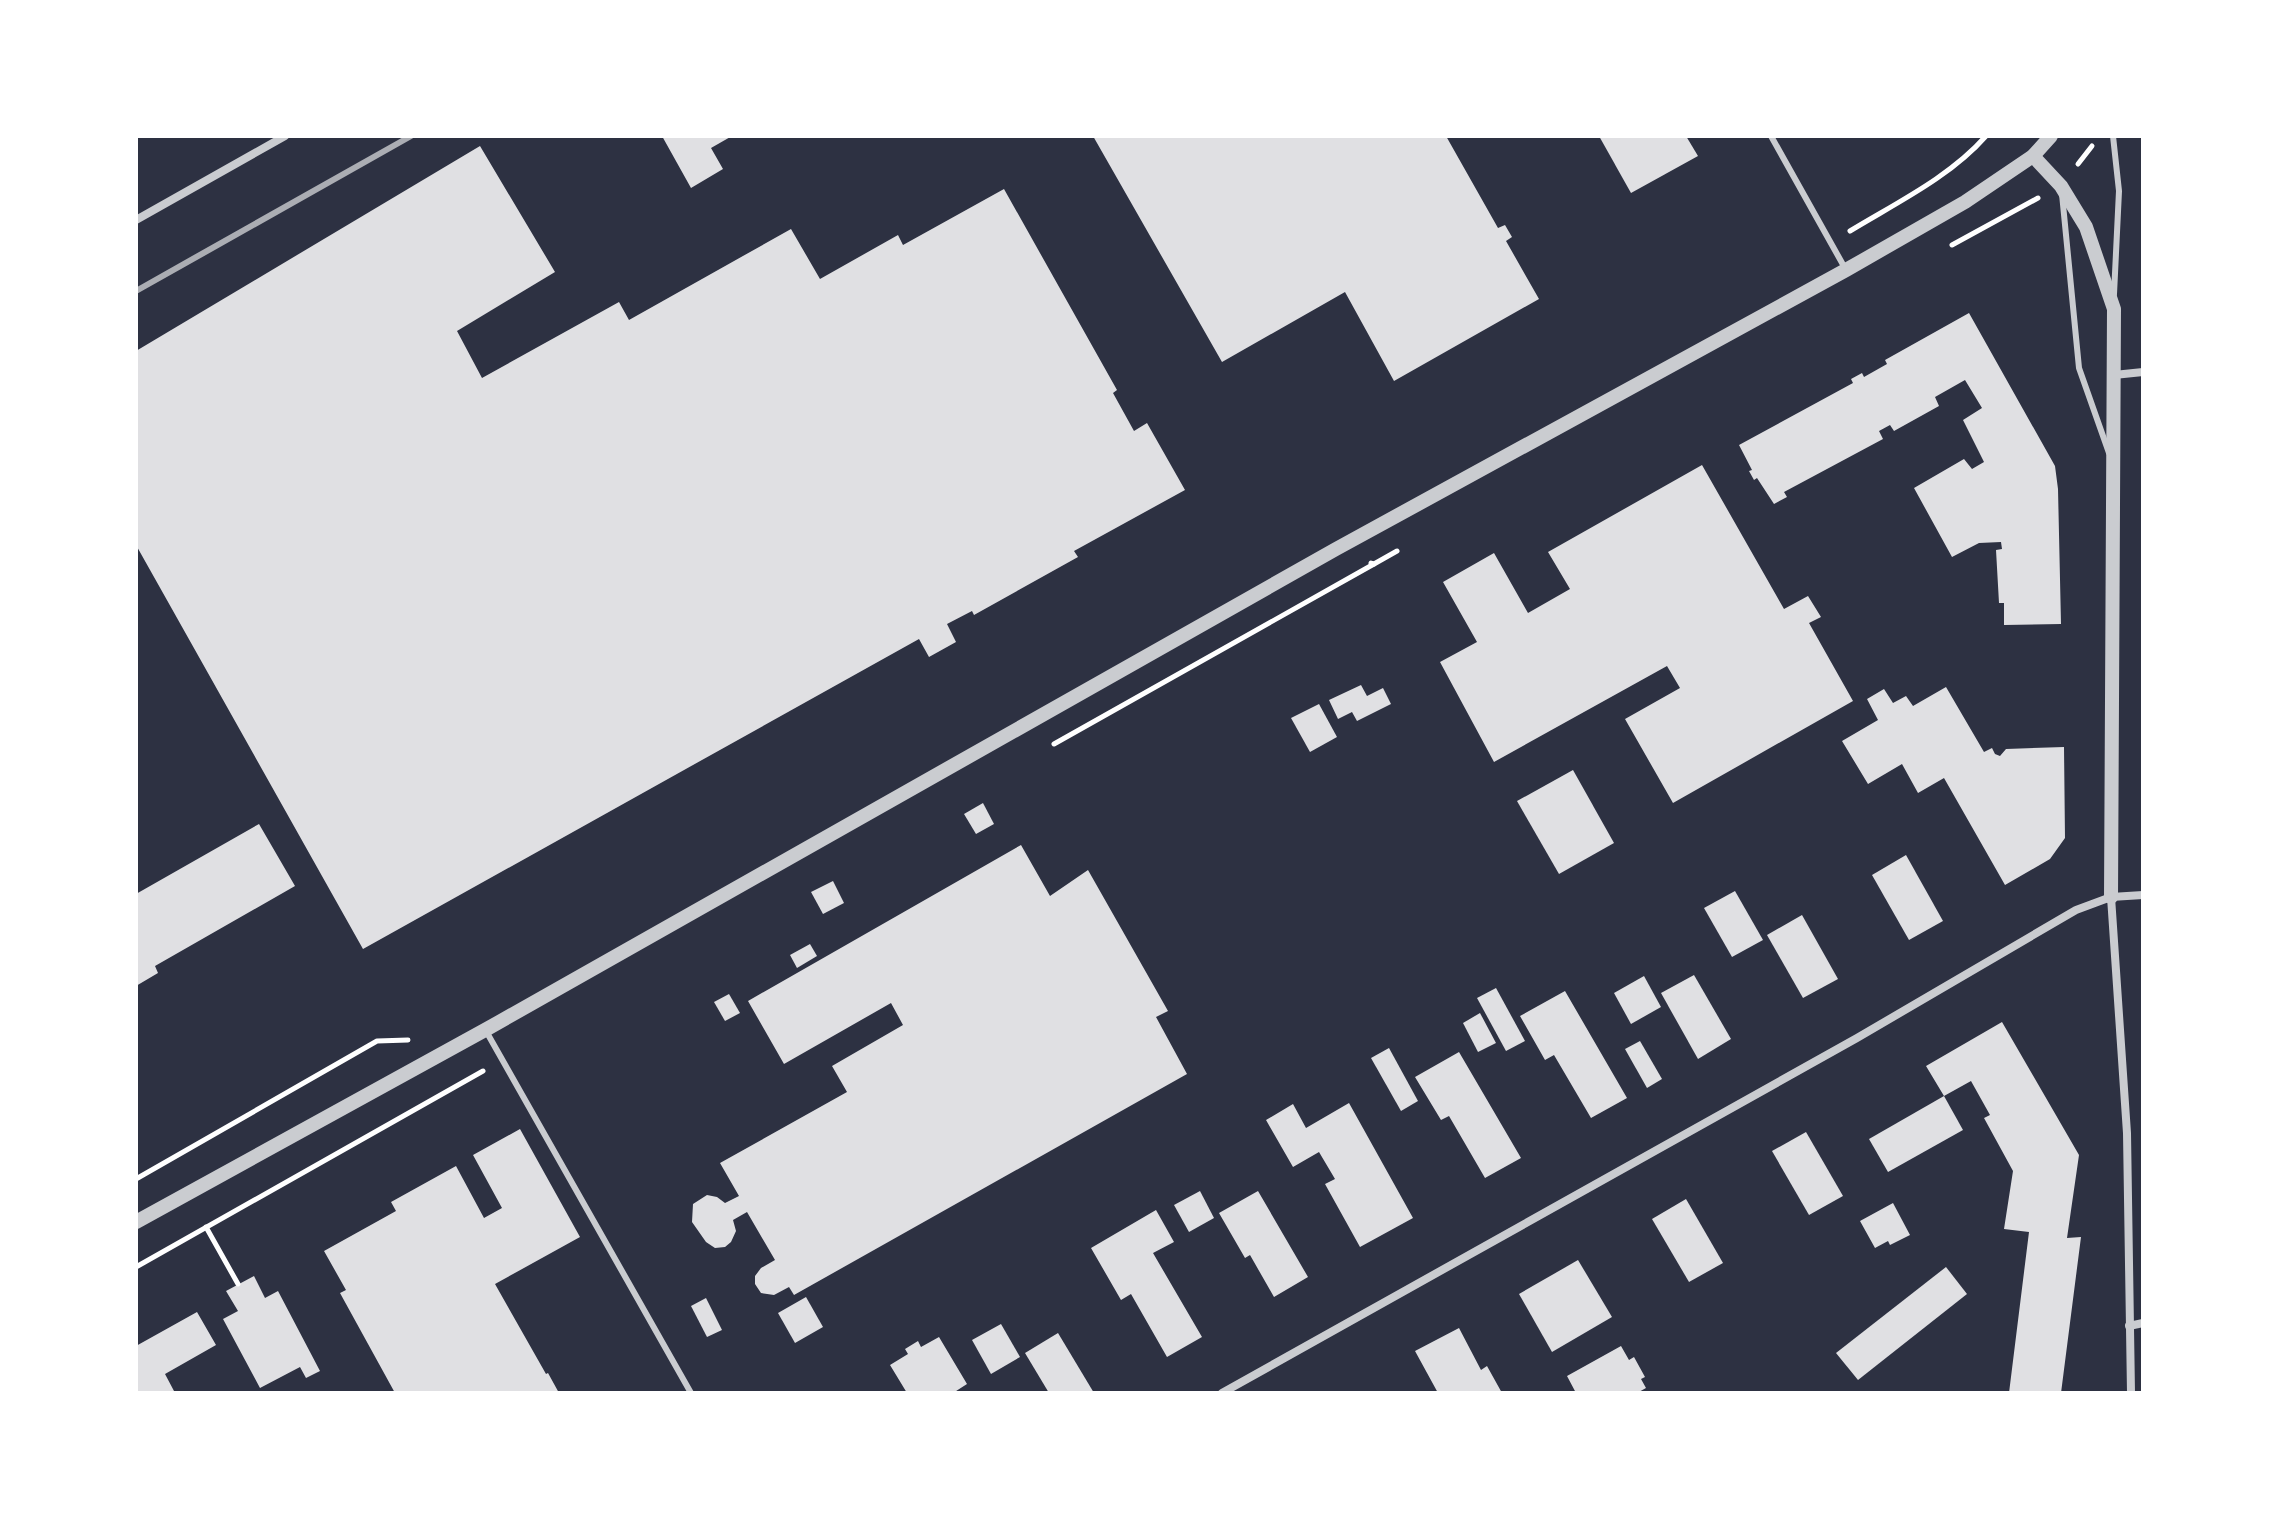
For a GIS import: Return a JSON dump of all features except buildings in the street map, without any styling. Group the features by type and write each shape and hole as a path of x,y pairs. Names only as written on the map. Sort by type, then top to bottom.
{"street":[{"path":"136,220 285,136"},
{"path":"136,1222 485,1030 1322,556 1846,270 1965,202 2033,156 2051,136"},
{"path":"2033,156 2061,186 2086,227 2114,309 2111,897 2127,1133 2131,1393"},
{"path":"2114,375 2143,372"},
{"path":"1222,1393 1857,1038 2076,910 2111,897 2143,895"},
{"path":"2129,1326 2143,1323"}],"lane":[{"path":"1771,136 1846,270"},
{"path":"2113,136 2119,191 2114,309"},
{"path":"2061,186 2079,368 2115,469"},
{"path":"485,1030 691,1393"}],"path":[{"path":"1831,242 1924,187 1971,154 1986,136"},
{"path":"1049,747 1374,564"},
{"path":"136,1267 502,1060"},
{"path":"206,1227 238,1284"}],"railway":[{"path":"136,291 411,136"}]}
